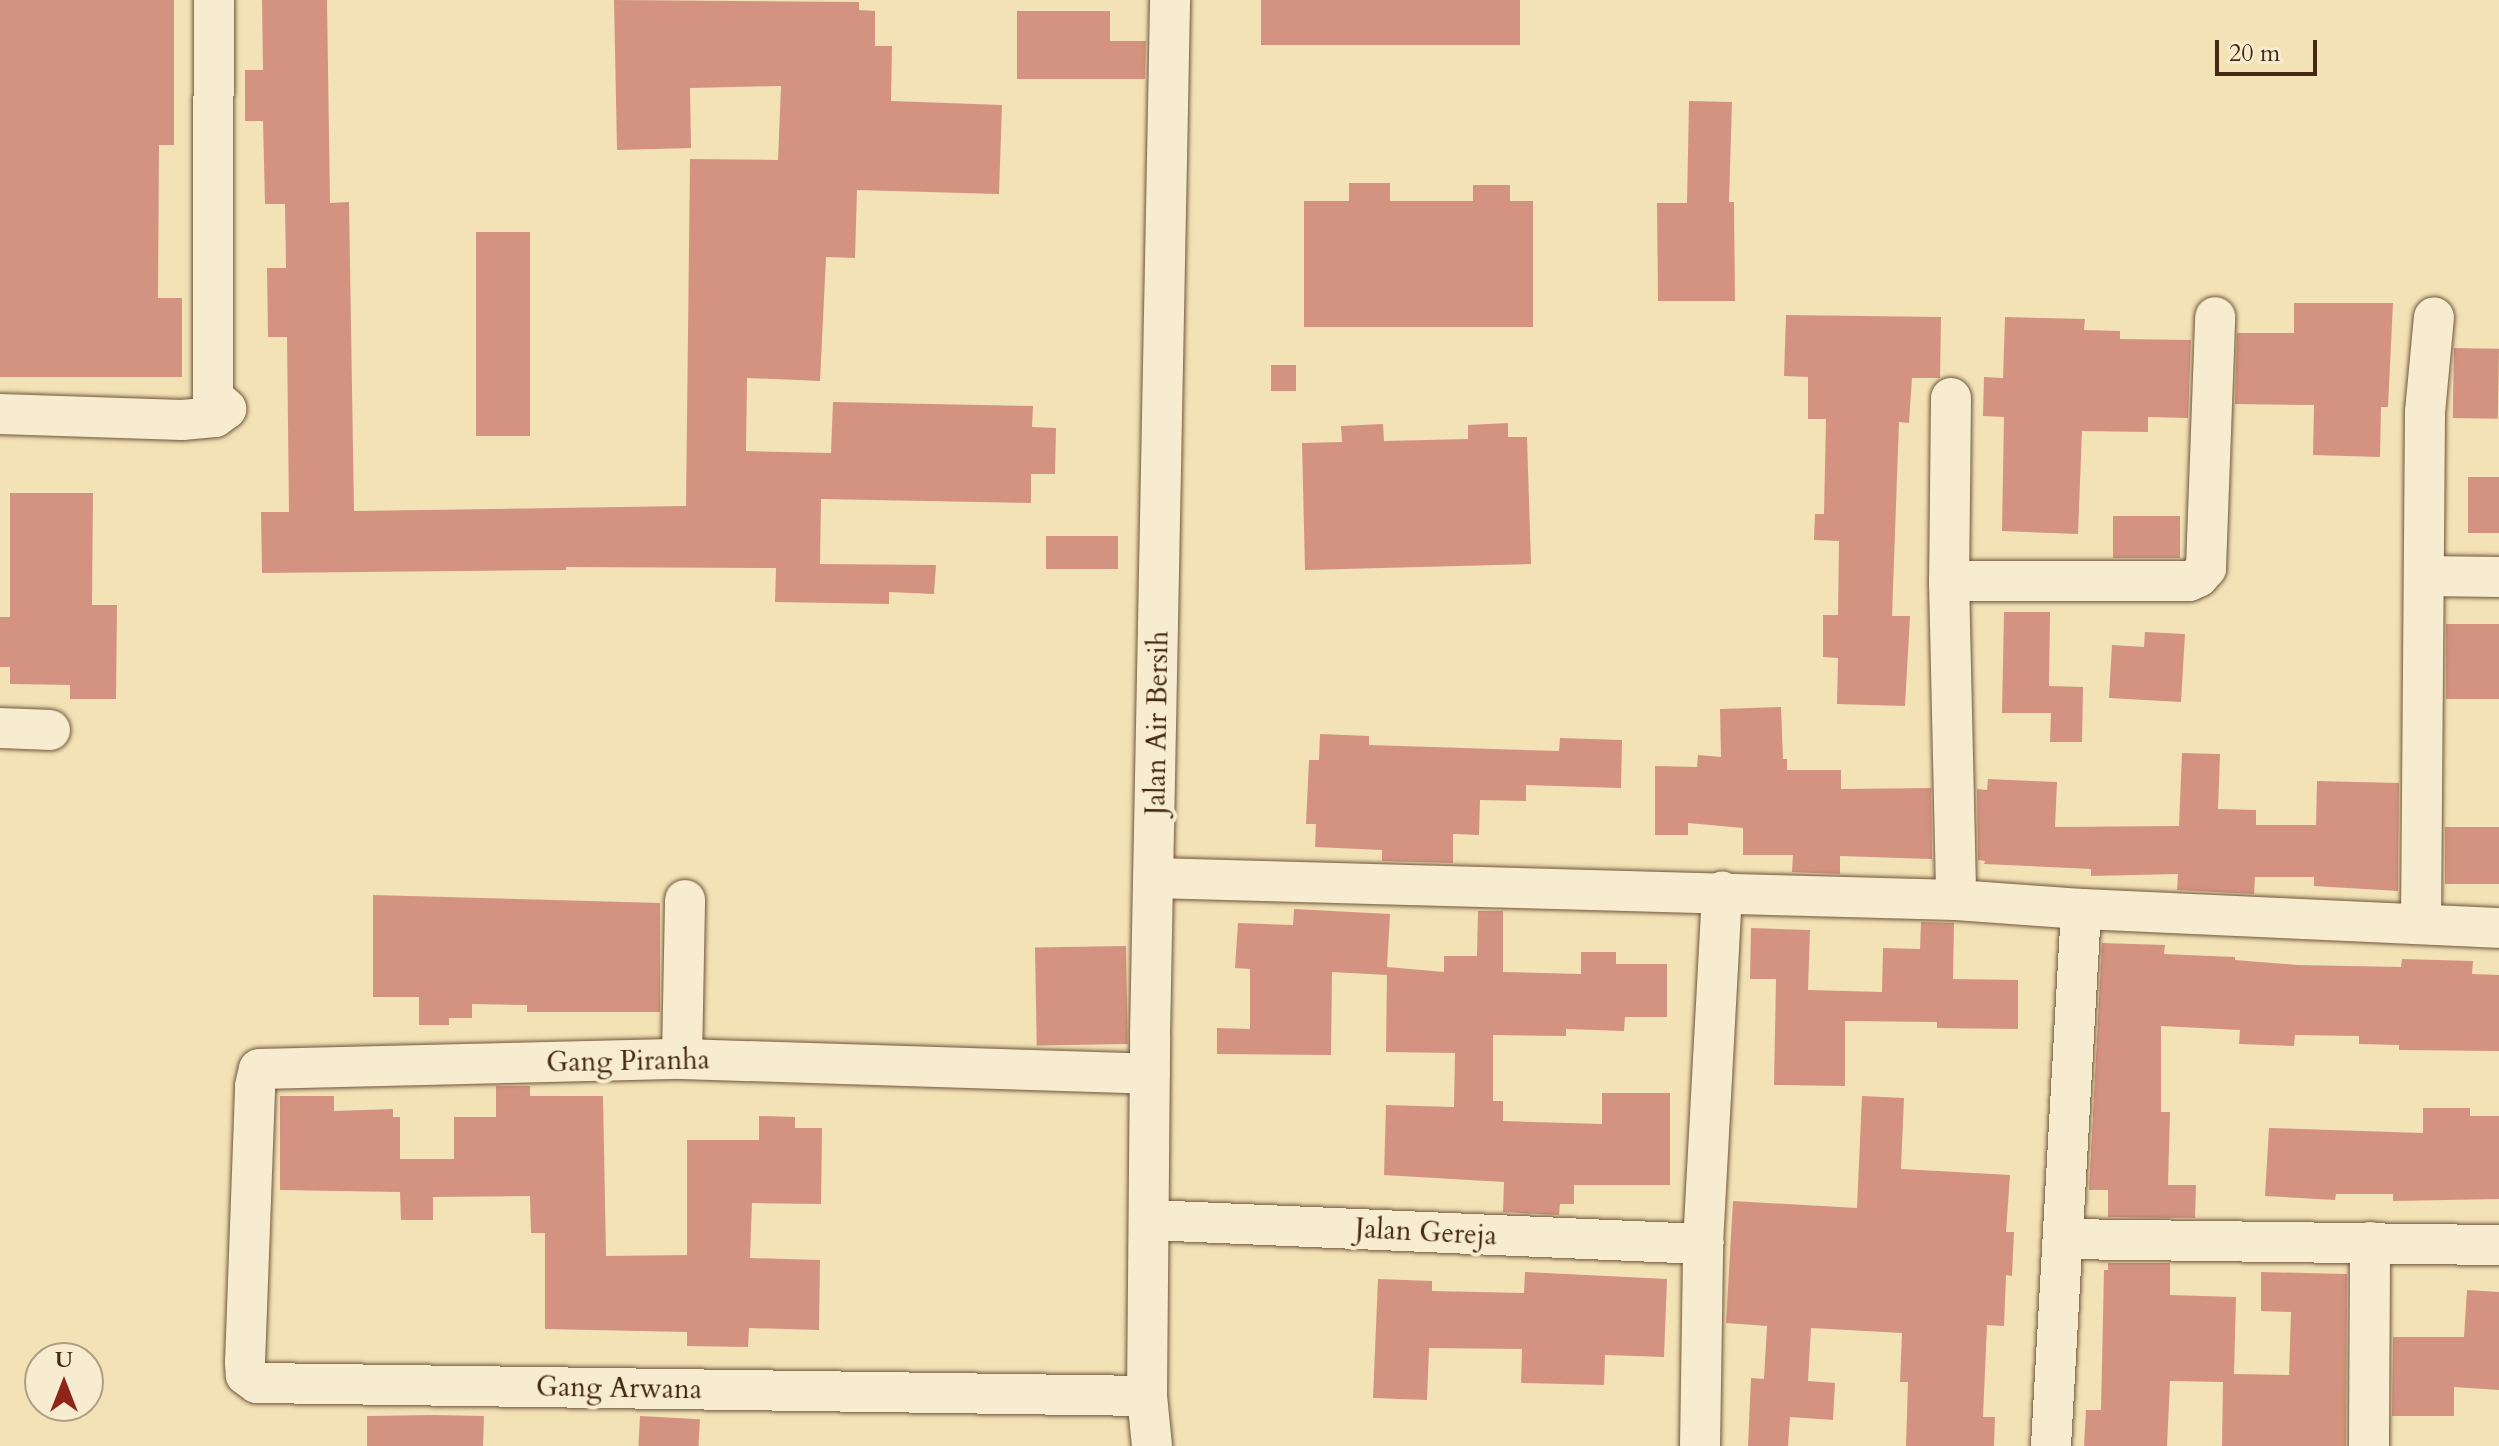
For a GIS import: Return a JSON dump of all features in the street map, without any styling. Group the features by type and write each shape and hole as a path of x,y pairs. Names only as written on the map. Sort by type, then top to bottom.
{"street":[{"path":"0,414 182,420 215,417 226,409 213,397 214,0"},
{"name":"Jalan Air Bersih","path":"1152,1446 1147,1396 1150,1074 1170,0"},
{"path":"1949,581 2189,581 2198,577 2206,568 2215,317"},
{"path":"2421,923 2425,412 2434,317"},
{"path":"1951,398 1949,581 1956,900"},
{"path":"2425,576 2499,577"},
{"path":"0,728 50,730"},
{"path":"1154,878 1956,900 2081,909 2499,928"},
{"path":"1700,1446 1703,1244 1722,892"},
{"path":"682,1059 685,900"},
{"path":"2051,1446 2081,909"},
{"name":"Gang Piranha","path":"250,1222 255,1086 259,1069 682,1059 1150,1074"},
{"name":"Jalan Gereja","path":"1150,1220 1703,1244"},
{"name":"Gang Arwana","path":"250,1222 245,1363 246,1375 257,1383 1147,1396"},
{"path":"2063,1239 2499,1245"},
{"path":"2369,1446 2370,1242"}],"building":[{"path":"0,0 174,0 174,145 159,145 158,298 182,298 182,377 0,377"},
{"path":"262,0 327,0 330,203 349,202 354,511 686,506 690,159 778,160 781,86 690,88 691,148 617,150 614,0 859,2 859,10 875,11 875,46 892,46 891,101 1002,105 999,194 857,190 855,258 826,257 820,381 747,378 746,451 831,453 833,402 1033,406 1032,427 1056,428 1055,474 1031,474 1031,503 821,499 820,564 936,565 934,594 889,592 889,604 775,602 776,568 566,567 566,570 262,573 261,512 289,512 287,337 268,337 267,268 286,268 285,204 265,204 263,121 245,121 245,70 263,70"},
{"path":"1261,0 1520,0 1520,45 1261,45"},
{"path":"1017,11 1110,11 1110,41 1146,41 1145,79 1017,79"},
{"path":"1689,101 1732,102 1729,202 1734,202 1735,301 1658,301 1657,203 1687,203"},
{"path":"1349,183 1390,183 1390,201 1473,201 1473,185 1510,185 1510,201 1533,201 1533,327 1304,327 1304,201 1349,201"},
{"path":"476,232 530,232 530,436 476,436"},
{"path":"2294,303 2393,303 2388,407 2381,407 2380,457 2313,455 2314,405 2235,404 2237,333 2294,333"},
{"path":"1786,315 1941,317 1940,378 1912,378 1909,423 1899,422 1892,616 1910,616 1905,706 1837,704 1838,658 1823,657 1823,615 1838,615 1839,541 1814,540 1815,514 1824,514 1826,419 1808,419 1808,377 1784,376"},
{"path":"2005,317 2085,319 2084,330 2120,331 2120,339 2191,340 2188,418 2148,417 2148,432 2082,431 2078,534 2002,531 2004,417 1983,416 1984,377 2003,378"},
{"path":"2454,348 2499,349 2498,419 2453,418"},
{"path":"1271,365 1296,365 1296,391 1271,391"},
{"path":"1508,423 1508,437 1527,437 1531,564 1305,570 1302,443 1342,442 1341,426 1383,424 1384,441 1468,439 1468,425"},
{"path":"2468,477 2499,477 2499,533 2468,533"},
{"path":"10,493 93,493 92,605 117,605 116,699 70,699 70,685 10,684 10,667 0,667 0,617 10,617"},
{"path":"2113,516 2180,516 2180,558 2113,558"},
{"path":"1046,536 1118,536 1118,569 1046,569"},
{"path":"2004,612 2050,612 2049,686 2083,687 2082,742 2050,742 2051,713 2002,713"},
{"path":"2446,624 2499,624 2499,699 2446,699"},
{"path":"2145,632 2185,634 2181,702 2109,698 2112,645 2144,647"},
{"path":"1781,707 1783,759 1787,759 1787,770 1841,770 1841,789 1931,788 1932,859 1840,856 1840,874 1792,872 1793,855 1743,855 1743,828 1688,823 1688,835 1655,835 1655,766 1697,767 1698,755 1721,757 1720,709"},
{"path":"1320,734 1369,736 1369,745 1559,751 1560,738 1622,740 1621,788 1526,785 1526,801 1480,800 1479,835 1453,834 1453,863 1382,861 1382,850 1315,847 1316,824 1306,824 1309,760 1319,760"},
{"path":"2182,753 2220,754 2218,809 2256,810 2256,825 2316,825 2317,781 2399,783 2398,891 2314,886 2314,877 2255,877 2254,894 2177,890 2178,874 2091,876 2091,869 1984,864 1985,861 1978,860 1977,789 1987,790 1988,779 2057,782 2055,827 2179,826"},
{"path":"2445,827 2499,827 2499,884 2445,884"},
{"path":"373,895 660,903 660,1012 527,1012 527,1005 472,1004 472,1018 449,1018 449,1025 419,1025 419,997 373,997"},
{"path":"1294,909 1390,914 1387,967 1444,972 1444,956 1477,956 1478,911 1503,911 1503,972 1581,974 1581,952 1616,952 1616,964 1667,964 1667,1017 1625,1017 1624,1031 1566,1029 1566,1036 1493,1035 1493,1101 1503,1101 1503,1121 1602,1124 1602,1093 1670,1093 1670,1185 1574,1185 1574,1204 1560,1204 1559,1215 1503,1212 1504,1182 1384,1175 1386,1105 1454,1107 1455,1053 1386,1052 1387,975 1332,972 1331,1055 1217,1054 1217,1028 1250,1029 1250,969 1235,968 1238,923 1293,925"},
{"path":"1921,922 1954,923 1953,979 2018,980 2018,1029 1937,1028 1937,1022 1845,1021 1845,1086 1774,1085 1776,979 1750,979 1751,928 1810,930 1808,990 1882,992 1883,948 1920,949"},
{"path":"2102,943 2165,945 2164,954 2235,957 2235,960 2297,965 2401,967 2402,959 2473,961 2472,974 2499,975 2499,1051 2399,1050 2399,1045 2359,1044 2359,1036 2295,1035 2294,1046 2239,1044 2240,1030 2161,1026 2161,1112 2170,1112 2168,1185 2196,1185 2195,1218 2108,1217 2108,1190 2089,1190"},
{"path":"1126,946 1128,1044 1037,1046 1035,948"},
{"path":"496,1086 530,1086 530,1096 603,1096 606,1256 687,1255 687,1140 759,1140 759,1116 795,1117 795,1128 822,1128 821,1204 752,1203 750,1258 820,1260 819,1330 749,1328 748,1347 687,1346 687,1332 545,1329 545,1233 531,1233 530,1196 433,1197 433,1220 401,1220 400,1192 280,1190 280,1096 334,1096 334,1111 393,1109 393,1117 400,1117 400,1159 454,1159 454,1117 496,1117"},
{"path":"1862,1096 1904,1098 1901,1169 2010,1175 2006,1232 2014,1232 2012,1276 2006,1275 2004,1326 1987,1325 1983,1417 1995,1417 1994,1446 1906,1446 1908,1382 1900,1382 1902,1333 1811,1328 1808,1381 1835,1383 1833,1420 1790,1417 1788,1446 1748,1446 1751,1378 1764,1379 1767,1326 1726,1323 1733,1201 1857,1208"},
{"path":"2423,1108 2470,1108 2470,1116 2499,1116 2499,1199 2393,1201 2393,1194 2336,1194 2335,1200 2265,1196 2269,1128 2423,1133"},
{"path":"2108,1263 2170,1263 2170,1295 2236,1297 2234,1374 2289,1375 2291,1312 2261,1311 2261,1272 2347,1274 2346,1446 2222,1446 2223,1382 2170,1381 2167,1446 2084,1446 2086,1410 2101,1410 2104,1270 2108,1270"},
{"path":"1525,1272 1667,1279 1664,1357 1605,1355 1604,1385 1521,1383 1522,1349 1429,1348 1427,1400 1373,1398 1378,1279 1432,1281 1432,1291 1524,1293"},
{"path":"2467,1290 2499,1292 2499,1390 2454,1387 2454,1416 2392,1416 2393,1337 2464,1337"},
{"path":"367,1416 484,1416 483,1446 367,1446"},
{"path":"640,1416 700,1419 699,1446 638,1446"}]}
